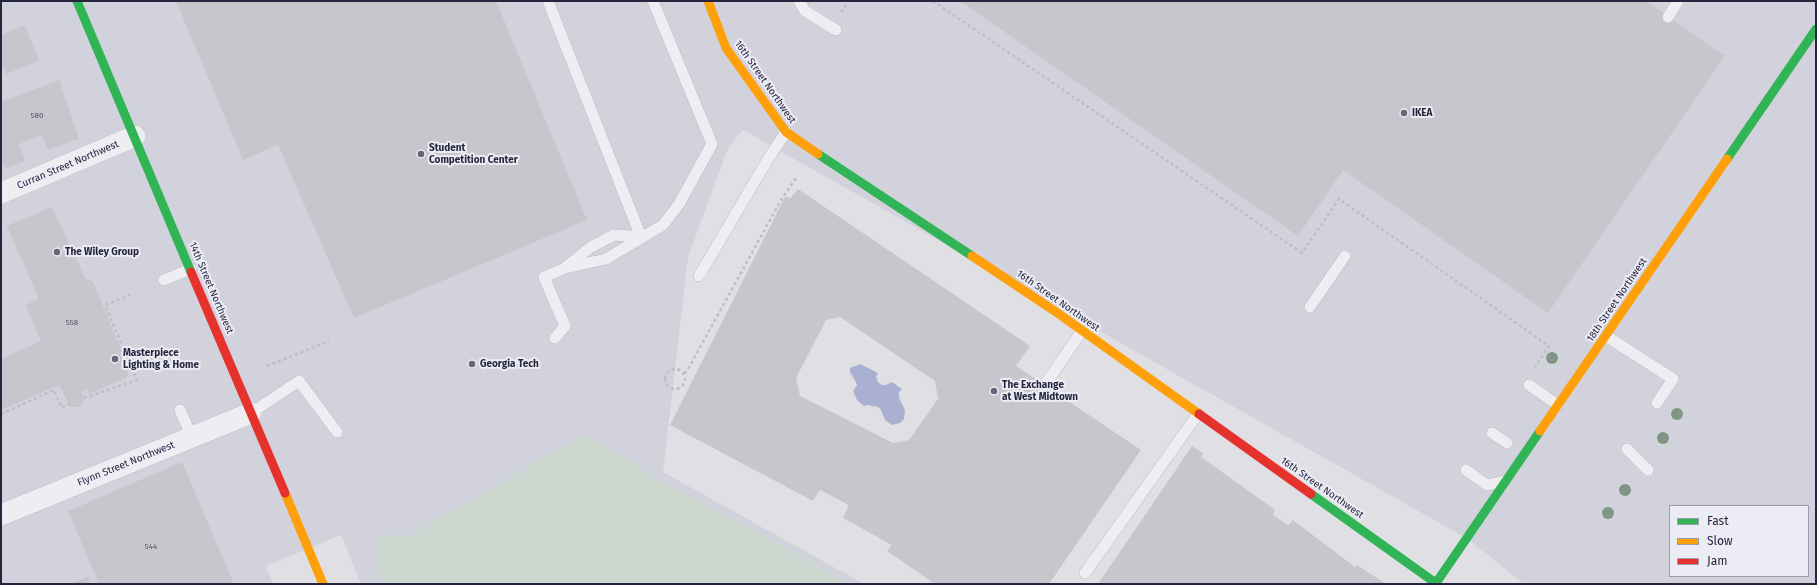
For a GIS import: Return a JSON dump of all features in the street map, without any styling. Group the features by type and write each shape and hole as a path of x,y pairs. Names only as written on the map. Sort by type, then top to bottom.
{"street":[{"name":"14th Street Northwest","path":"77,1 323,584"},
{"name":"16th Street Northwest","path":"708,1 726,48 786,132 1082,331 1437,583"},
{"name":"18th Street Northwest","path":"1437,583 1816,29"},
{"name":"Curran Street Northwest","path":"1,193 135,136"},
{"name":"Flynn Street Northwest","path":"1,514 251,413"}],"lane":[{"path":"548,1 641,238"},
{"path":"555,338 565,326 544,277 565,268 606,259 663,225 679,204 712,144 653,1"},
{"path":"799,1 805,11 836,30"},
{"path":"1668,17 1678,1"},
{"path":"699,276 768,159 786,132"},
{"path":"565,268 590,247 614,235 641,238"},
{"path":"1310,307 1344,256"},
{"path":"164,280 191,269"},
{"path":"1044,386 1082,331"},
{"path":"1606,336 1673,379 1657,403"},
{"path":"251,413 299,381 337,432"},
{"path":"1529,385 1558,405"},
{"path":"180,410 192,437"},
{"path":"1085,573 1198,414"},
{"path":"1492,433 1507,443"},
{"path":"1627,449 1648,470"},
{"path":"1466,470 1487,484 1506,481"}],"path":[{"path":"933,1 1302,253 1339,199 1549,346 1532,370"},
{"path":"684,373 687,371 781,200 796,178"},
{"path":"84,398 137,380 105,305 130,295"},
{"path":"267,366 329,341"},
{"path":"677,368 684,373 685,381 679,388 669,387 666,383 665,378 667,372 671,369 677,368"},
{"path":"1,414 54,390 62,408 69,404"}],"shaded area":[{"path":"1,1 1816,1 1816,584 1524,584 1468,539 743,130 728,148 688,257 663,472 864,584 361,584 341,535 266,566 273,584 1,584"},
{"path":"585,434 656,478 851,584 384,584 374,557 378,554 374,542 383,536 400,534 404,539"}],"water":[{"path":"860,364 878,373 876,377 878,382 882,385 892,382 902,389 899,392 899,398 905,410 904,419 900,423 892,425 885,420 881,410 878,407 867,405 864,406 857,400 853,391 857,385 850,372 850,368"}],"building":[{"name":"Student Competition Center","path":"176,1 496,1 587,220 354,318 279,147 277,145 243,160"},
{"name":"IKEA","path":"960,1 1646,1 1725,56 1548,313 1343,170 1298,236"},
{"path":"25,25 39,61 6,74 1,63 1,35"},
{"path":"59,80 79,139 48,150 42,135 19,144 25,161 5,169 1,160 1,102"},
{"name":"The Exchange at West Midtown","path":"798,189 1030,346 1016,366 1141,450 1049,584 935,584 887,551 892,545 843,518 849,505 820,490 813,501 670,425 785,197 791,198","holes":["840,317 935,381 938,399 909,440 893,443 800,396 796,378 826,320"]},
{"path":"52,207 85,278 93,282 129,369 127,377 89,394 87,389 82,391 84,402 79,407 70,407 59,385 1,410 1,359 41,341 25,305 39,299 7,226"},
{"path":"1192,446 1203,453 1201,457 1275,510 1273,515 1288,525 1293,520 1355,567 1357,565 1386,584 1098,584"},
{"path":"182,462 234,584 99,584 68,511"},
{"path":"88,577 91,584 72,584"}],"traffic: fast":[{"path":"77,1 191,272"},
{"path":"1727,159 1816,29"},
{"path":"818,154 972,256"},
{"path":"1436,583 1540,431"},
{"path":"1311,494 1437,584"}],"traffic: slow":[{"path":"708,1 726,48 786,132 818,154"},
{"path":"1540,431 1727,159"},
{"path":"972,256 1059,314 1199,414"},
{"path":"285,493 323,584"}],"traffic: jam":[{"path":"191,272 285,493"},
{"path":"1199,414 1311,494"}],"place":[{"name":"IKEA","path":"1404,113"},
{"name":"Student Competition Center","path":"421,154"},
{"name":"The Wiley Group","path":"57,252"},
{"name":"Masterpiece Lighting & Home","path":"115,359"},
{"name":"Georgia Tech","path":"472,364"},
{"name":"The Exchange at West Midtown","path":"994,391"}]}
